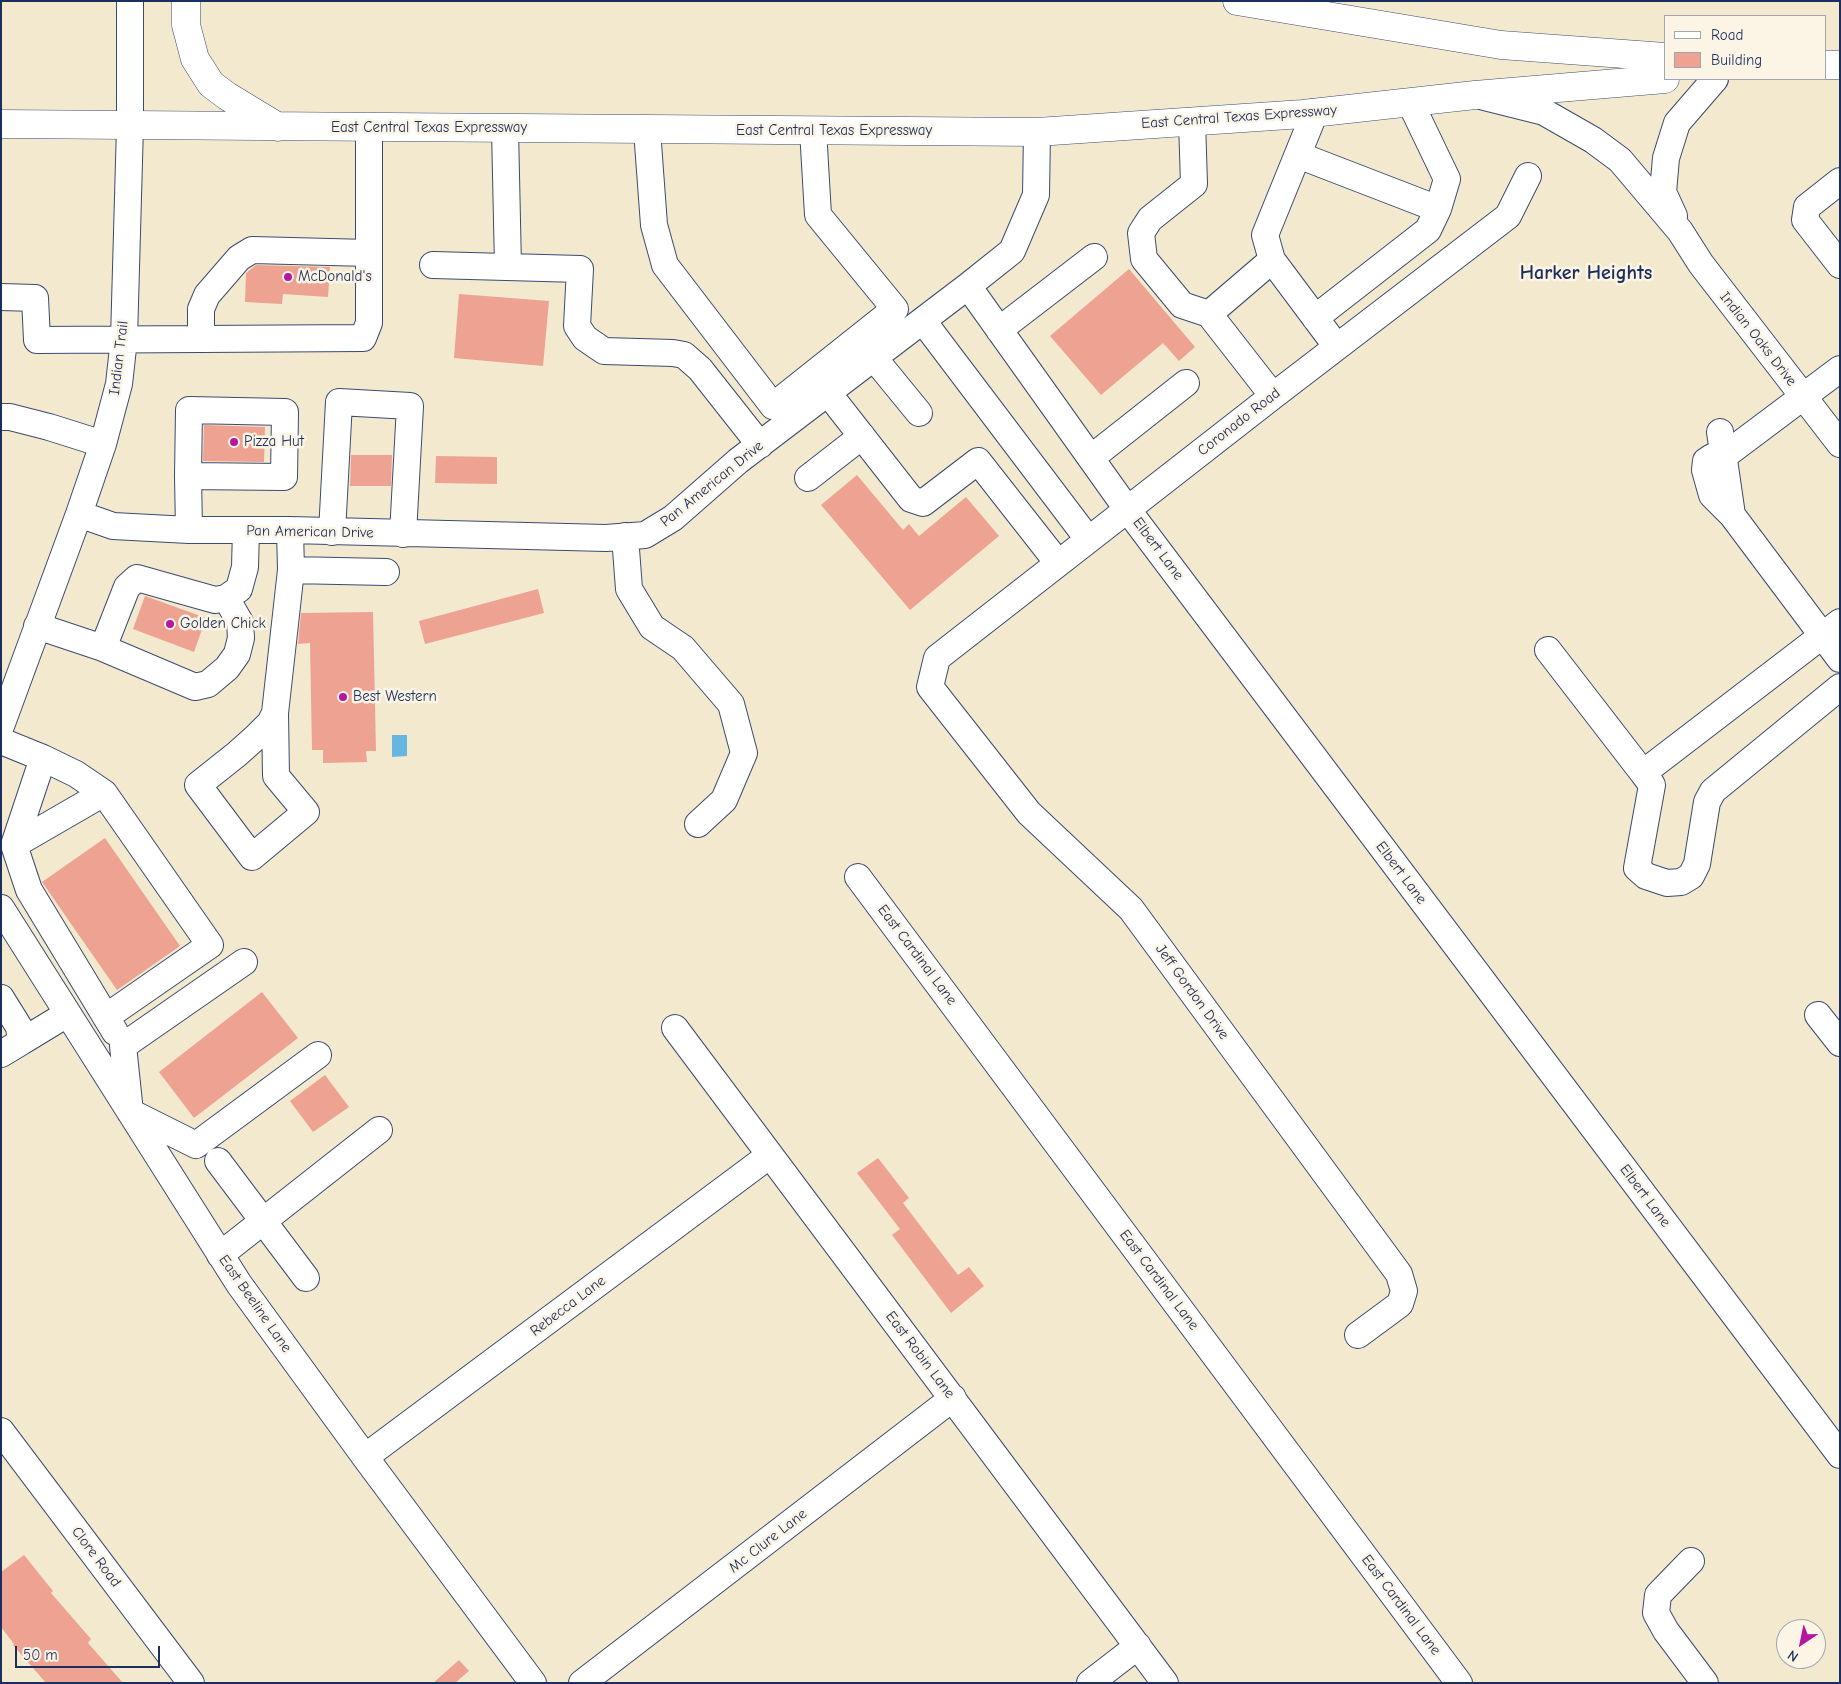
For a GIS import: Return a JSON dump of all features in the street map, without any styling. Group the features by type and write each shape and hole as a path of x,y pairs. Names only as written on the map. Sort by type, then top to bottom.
{"main road":[{"path":"186,1 186,25 195,59 211,84 278,127"},
{"path":"1237,1 1501,46 1664,57"},
{"path":"1826,66 1840,66"},
{"name":"East Central Texas Expressway","path":"1,124 1037,132 1315,112 1664,79"}],"street":[{"name":"Indian Trail","path":"1,726 9,676 37,626 103,444 119,384 124,339 130,126 130,1"},
{"path":"1680,231 1663,192 1666,158 1677,123 1714,80"},
{"path":"1475,96 1544,112 1593,140 1620,160 1680,231"},
{"path":"1315,318 1428,230 1438,209 1446,179 1410,102"},
{"path":"1315,112 1265,236 1272,260 1337,347"},
{"path":"1192,121 1194,184 1150,219 1141,233 1144,259 1182,305 1209,314 1273,396"},
{"path":"1,297 35,298 36,340 363,338 369,323 369,128"},
{"path":"504,129 508,267"},
{"path":"647,130 654,225 665,265 773,406 895,309 818,215 813,130"},
{"name":"Pan American Drive","path":"79,514 113,526 189,530 290,530 606,538 645,535 673,518 738,462 1012,251 1036,194 1037,132"},
{"path":"1298,155 1438,209"},
{"name":"Coronado Road","path":"937,658 1088,539 1508,216 1528,176"},
{"path":"1840,181 1807,207 1804,220 1840,265"},
{"name":"Indian Oaks Drive","path":"1680,231 1700,264 1840,444"},
{"path":"202,339 201,310 207,295 239,258 252,250 369,252"},
{"path":"999,330 1094,257"},
{"path":"1209,314 1272,260"},
{"path":"433,265 580,269 577,326 585,338 604,351 684,355 700,368 760,445"},
{"name":"Elbert Lane","path":"968,286 1127,509 1840,1455"},
{"path":"923,321 1088,539"},
{"path":"874,358 919,413"},
{"path":"1840,369 1803,396 1722,444 1732,515 1831,628 1840,659"},
{"path":"1091,458 1186,383"},
{"path":"828,393 911,499 924,502 978,461 1058,564"},
{"path":"332,532 338,402 410,406 403,534"},
{"path":"1,417 10,417 49,427 103,444"},
{"path":"808,478 862,436"},
{"path":"188,476 189,530"},
{"path":"103,648 126,587 137,578 215,600 226,598 239,589 246,567 246,530"},
{"path":"276,776 275,714 291,570 290,530"},
{"path":"625,536 629,589 652,627 683,648 732,704 744,752 724,800 698,824"},
{"path":"291,570 386,572"},
{"path":"37,626 103,648 195,687 208,684 226,668 237,654 241,638 240,622 226,598"},
{"path":"1644,774 1831,628"},
{"path":"1548,650 1652,785 1638,868 1646,876 1667,883 1681,882 1691,876 1697,864 1707,802 1713,791 1840,687"},
{"name":"Jeff Gordon Drive","path":"937,658 930,687 1029,814 1131,909 1400,1274 1404,1291 1400,1304 1358,1335"},
{"path":"237,754 276,776 306,812 252,857 198,785 237,754 270,723 275,714"},
{"path":"1,741 76,774 104,793 210,945 106,1017"},
{"path":"43,758 14,845 29,890 123,1046 130,1112 196,1146 318,1055"},
{"path":"14,845 104,793"},
{"name":"East Cardinal Lane","path":"858,877 1459,1683"},
{"name":"East Beeline Lane","path":"1,908 239,1284 533,1683"},
{"path":"34,961 60,944"},
{"path":"123,1046 244,962"},
{"path":"1,998 19,1027 11,1048"},
{"path":"11,1048 67,1014"},
{"path":"1818,1016 1840,1043"},
{"name":"East Robin Lane","path":"675,1028 1165,1683"},
{"path":"220,1254 379,1130"},
{"name":"Rebecca Lane","path":"365,1457 770,1155"},
{"path":"218,1161 306,1278"},
{"name":"Mc Clure Lane","path":"582,1683 953,1398"},
{"name":"Clore Road","path":"1,1431 191,1683"},
{"path":"1691,1561 1658,1595 1656,1613 1666,1631 1704,1683"},
{"path":"1090,1683 1138,1646"}],"water":[{"path":"392,735 407,735 407,756 392,757"}],"building":[{"name":"McDonald's","path":"256,265 330,267 328,297 283,294 282,304 245,302 246,273"},
{"path":"1129,269 1195,347 1179,361 1163,343 1101,395 1050,336"},
{"path":"459,294 549,301 543,366 454,358"},
{"name":"Pizza Hut","path":"204,425 265,427 264,462 203,461"},
{"path":"351,455 392,455 391,486 350,486"},
{"path":"436,456 497,457 497,484 435,483"},
{"path":"857,475 903,530 909,524 919,536 966,497 999,536 910,610 821,505"},
{"path":"538,589 544,613 425,644 419,621"},
{"name":"Golden Chick","path":"145,596 206,618 194,652 133,629"},
{"name":"Best Western","path":"373,612 376,751 366,751 367,762 323,763 323,750 312,750 310,643 298,644 301,613"},
{"path":"105,838 180,946 117,990 42,882"},
{"path":"262,992 298,1038 194,1118 159,1072"},
{"path":"325,1075 349,1107 313,1132 290,1101"},
{"path":"878,1158 909,1198 903,1203 958,1275 969,1267 984,1286 951,1313 892,1235 900,1229 857,1173"},
{"path":"24,1555 53,1591 51,1593 91,1639 88,1643 123,1683 46,1683 13,1645 1,1627 1,1572"},
{"path":"459,1660 469,1671 455,1683 433,1683"}],"place":[{"name":"McDonald's","path":"288,277"},
{"name":"Pizza Hut","path":"234,442"},
{"name":"Golden Chick","path":"170,624"},
{"name":"Best Western","path":"343,697"}],"district":[{"name":"Harker Heights","path":"1586,273"}]}
